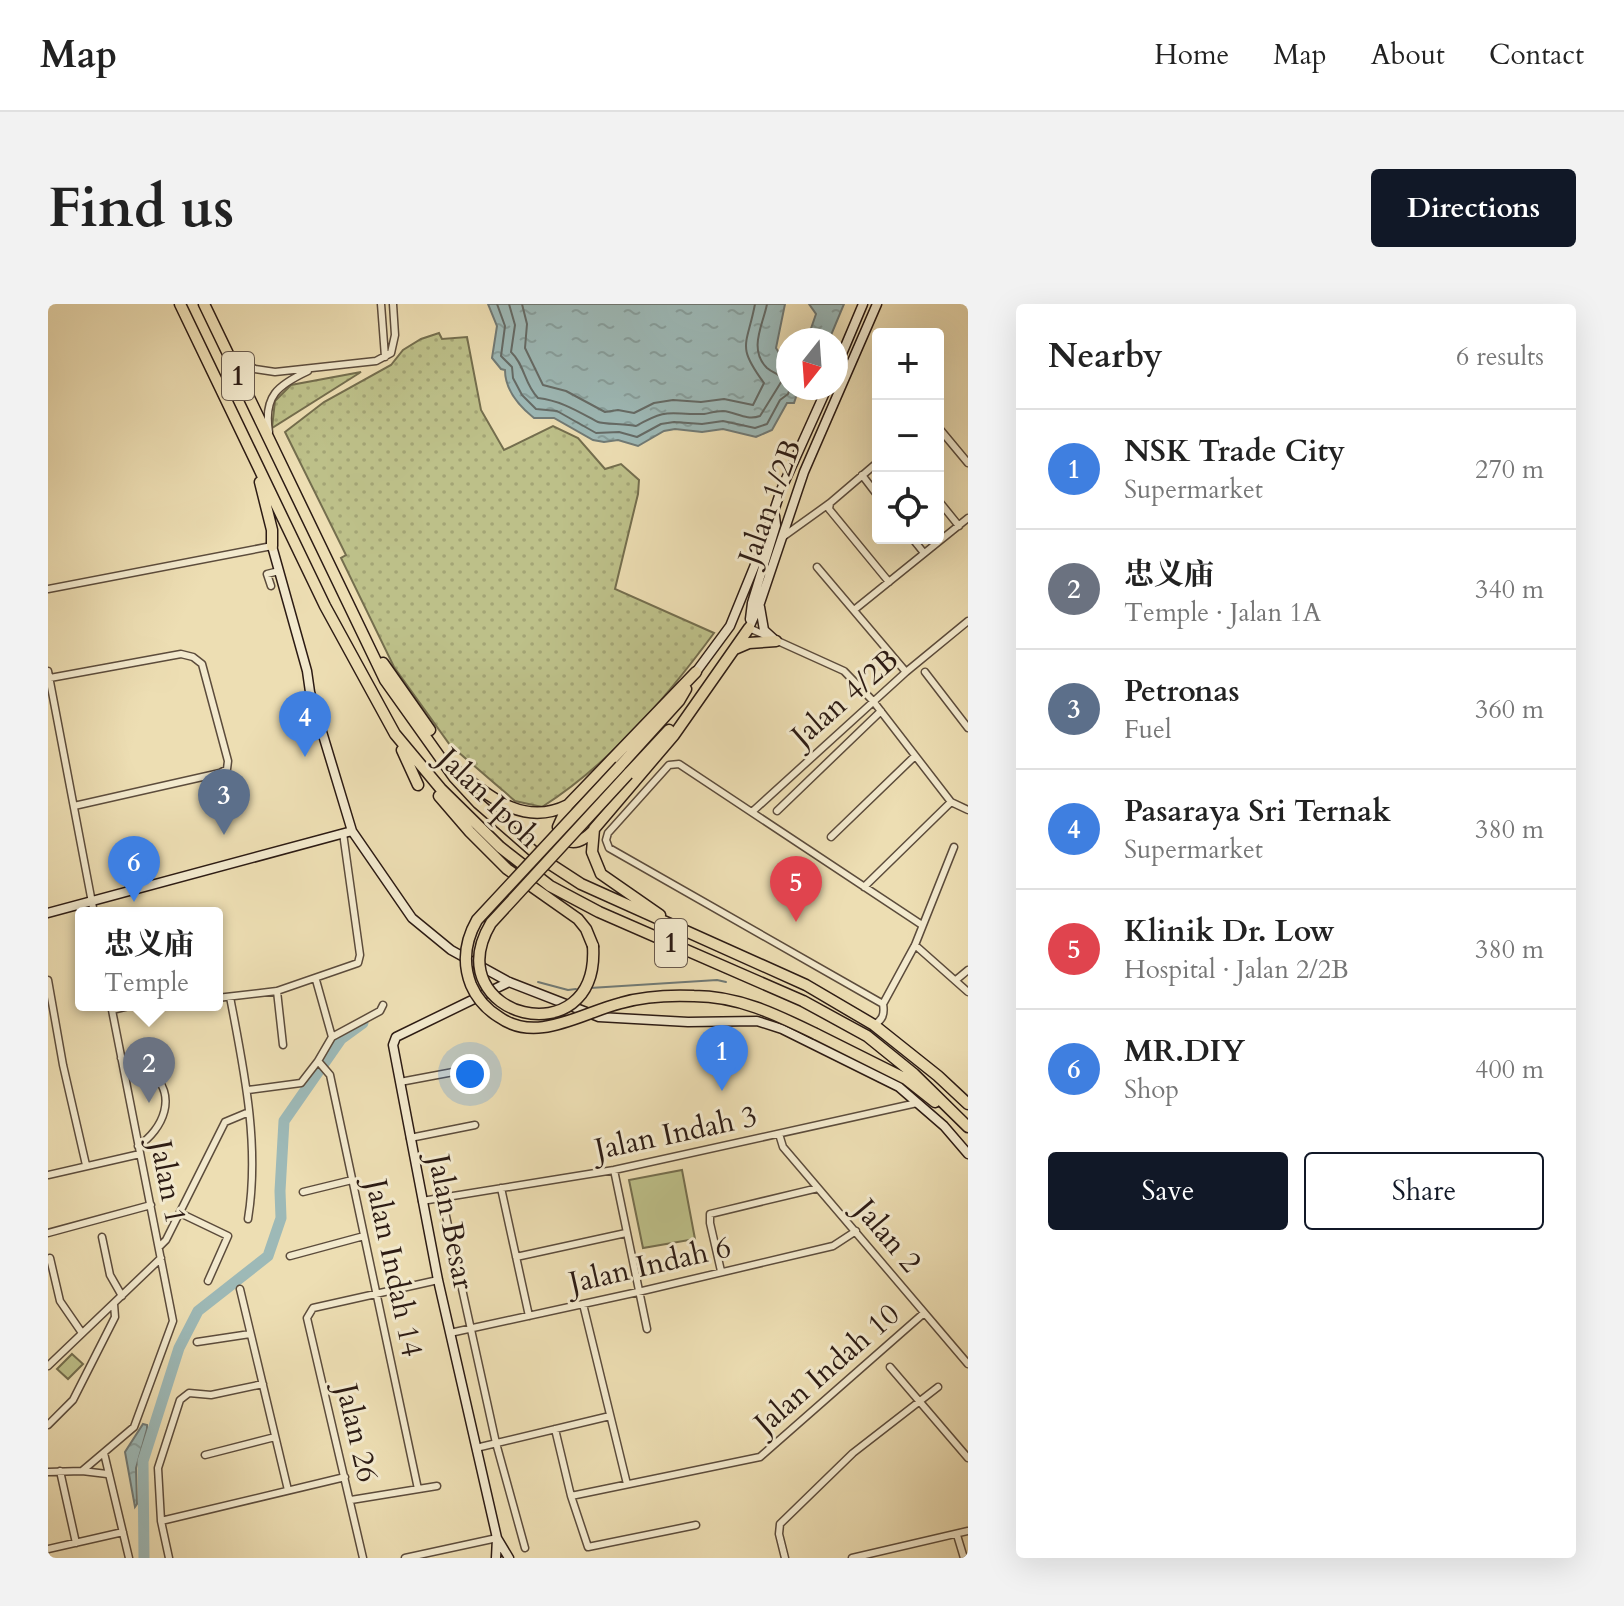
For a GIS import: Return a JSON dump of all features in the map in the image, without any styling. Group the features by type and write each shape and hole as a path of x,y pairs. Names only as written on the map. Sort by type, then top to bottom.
{"highway":[{"name":"Jalan Ipoh","path":"180,304 292,540 395,734 441,789 521,865 550,886 599,912 803,1001 867,1036 914,1074 968,1127"},
{"name":"Jalan Ipoh","path":"204,304 398,701 454,777 478,803 558,870 606,898 806,985 874,1025 968,1104"},
{"path":"256,463 272,530 272,546"},
{"path":"272,546 279,533 292,540"},
{"path":"568,805 558,827 561,838 568,842 581,841 674,735 749,628"},
{"path":"733,650 749,643 776,641"},
{"path":"368,642 430,730"},
{"path":"412,755 434,790 507,869 578,919 586,929 593,946 593,967 586,988 565,1008 541,1016 515,1012 496,999 488,989 479,959 483,939 491,923 624,770 679,701 696,672"},
{"path":"441,758 510,808 535,815 557,811 568,805 696,672"},
{"path":"683,718 624,770 477,920 468,941 465,962 470,982 479,999 504,1021 534,1029 643,998 717,998 756,1007 906,1079 968,1134"},
{"path":"395,734 418,785"},
{"path":"594,829 592,852 601,874 632,898 689,932"}],"street":[{"path":"381,304 385,357"},
{"path":"227,353 245,364 266,371 311,369 385,357 394,344 393,304"},
{"path":"848,340 863,304"},
{"name":"Jalan 1/2B","path":"749,628 814,446 877,304"},
{"path":"273,447 268,415 272,395 289,380 311,369"},
{"name":"Jalan 1/2B","path":"696,672 730,626 781,490 822,400"},
{"path":"944,434 968,463"},
{"path":"781,538 830,503 872,467"},
{"path":"862,475 872,488"},
{"path":"830,503 829,509 889,582"},
{"path":"944,507 959,526"},
{"path":"775,510 776,525 752,603 749,628 844,671 873,701 951,802 968,810"},
{"path":"854,610 968,518"},
{"path":"917,544 924,553"},
{"path":"48,589 272,546 348,832 360,960 354,967 277,991 223,998"},
{"path":"817,567 906,672"},
{"path":"271,586 267,574 279,571"},
{"path":"760,603 764,630 776,641"},
{"name":"Jalan 4/2B","path":"753,811 906,672 966,626"},
{"path":"74,806 227,769 228,761 202,664 193,657 181,654 49,674 92,907"},
{"path":"925,672 968,728"},
{"path":"48,712 56,710"},
{"path":"777,811 881,711"},
{"path":"831,837 915,756"},
{"path":"883,1004 609,848 606,840 608,833 669,765 679,764 922,925"},
{"path":"864,887 951,802"},
{"path":"48,913 348,832"},
{"path":"348,832 412,918 451,950 509,982 605,1018 688,1022 761,1021 899,1087 944,1126 968,1154"},
{"path":"874,1025 884,1015 883,1004 915,945 954,847"},
{"path":"915,945 968,992"},
{"path":"956,980 968,970"},
{"path":"48,980 63,1065 86,1165"},
{"path":"316,980 332,1037"},
{"name":"Jalan Besar","path":"497,1538 438,1280 393,1049 396,1037 509,982"},
{"path":"277,991 283,1045"},
{"path":"230,997 248,1090 252,1186 248,1219"},
{"path":"248,1090 301,1083 320,1063 332,1037 380,1011 383,1005"},
{"name":"Jalan 1","path":"104,1453 134,1427 173,1321 113,1011"},
{"path":"48,1175 139,1150 162,1122 166,1103 164,1092 150,1073 121,1058"},
{"name":"Jalan Indah 14","path":"320,1063 330,1075 418,1489"},
{"path":"400,1082 464,1070"},
{"name":"Jalan Indah 3","path":"422,1201 614,1170 918,1102"},
{"path":"159,1247 166,1240 225,1122 249,1112"},
{"path":"410,1138 475,1125"},
{"name":"Jalan 2","path":"779,1134 783,1147 968,1364"},
{"path":"614,1170 647,1329"},
{"path":"303,1192 352,1180"},
{"path":"501,1188 529,1316"},
{"path":"721,1271 710,1214 818,1188"},
{"path":"442,1198 496,1443 525,1548"},
{"path":"48,1233 151,1205"},
{"path":"180,1213 228,1236 208,1281"},
{"name":"Jalan Indah 6","path":"450,1333 833,1246 856,1231"},
{"path":"516,1257 626,1233"},
{"path":"290,1256 364,1236"},
{"path":"102,1237 110,1275 122,1296"},
{"path":"48,1366 161,1257"},
{"path":"50,1258 60,1301 82,1333"},
{"path":"377,1293 438,1280"},
{"path":"240,1289 288,1490"},
{"name":"Jalan 26","path":"363,1558 307,1318 313,1308 377,1293"},
{"path":"48,1425 73,1400 115,1317 114,1304"},
{"path":"583,1304 627,1484"},
{"name":"Jalan Indah 10","path":"571,1496 760,1457 924,1313"},
{"path":"197,1342 250,1334"},
{"path":"890,1367 968,1458"},
{"path":"169,1558 161,1521 158,1468 180,1400 189,1393 211,1395 263,1384"},
{"path":"785,1558 779,1534 780,1524 853,1453 938,1387"},
{"path":"476,1448 610,1416"},
{"path":"555,1429 571,1496 586,1544 592,1549 696,1525"},
{"path":"205,1455 275,1437"},
{"path":"82,1471 104,1453"},
{"path":"104,1453 129,1558"},
{"path":"60,1471 76,1543"},
{"path":"48,1472 107,1474"},
{"path":"161,1521 345,1477"},
{"path":"351,1500 437,1486"},
{"path":"852,1558 883,1555 897,1548 968,1531"},
{"path":"48,1549 123,1532"},
{"path":"957,1535 964,1558"},
{"path":"407,1558 497,1538"},
{"path":"496,1558 497,1538"},
{"path":"497,1538 509,1558"},
{"path":"897,1548 900,1558"}],"green space":[{"path":"439,333 442,339 467,337 481,410 504,450 553,426 578,438 605,469 621,464 639,480 615,589 714,633 636,728 591,770 542,807 515,801 450,745 394,667 341,558 346,555 285,432 324,402 391,365 403,350"},
{"path":"361,372 272,428 275,401 291,385"},
{"path":"682,1170 695,1239 643,1248 629,1180"},
{"path":"72,1354 83,1364 68,1379 57,1369"}],"water":[{"path":"488,304 785,304 780,328 776,328 776,400 795,400 794,403 787,403 772,430 756,437 723,429 702,432 675,429 664,431 638,446 618,440 593,440 554,418 534,418 518,403 507,384 505,370 492,358 497,326"},
{"path":"809,304 844,304 834,328 811,328 816,314"},
{"path":"143,1424 147,1425 147,1429 136,1468 135,1507 125,1452"}],"waterway":[{"path":"538,982 568,990 576,989"},
{"path":"590,988 726,982"},
{"path":"144,1558 143,1461 179,1348 198,1311 268,1256 281,1218 284,1121 341,1039 363,1023"}],"place":[{"name":"Pasaraya Sri Ternak","path":"305,757"},
{"name":"Petronas","path":"224,835"},
{"name":"MR.DIY","path":"134,902"},
{"name":"Klinik Dr. Low","path":"796,922"},
{"name":"NSK Trade City","path":"722,1091"},
{"name":"忠义庙","path":"149,1103"}]}
